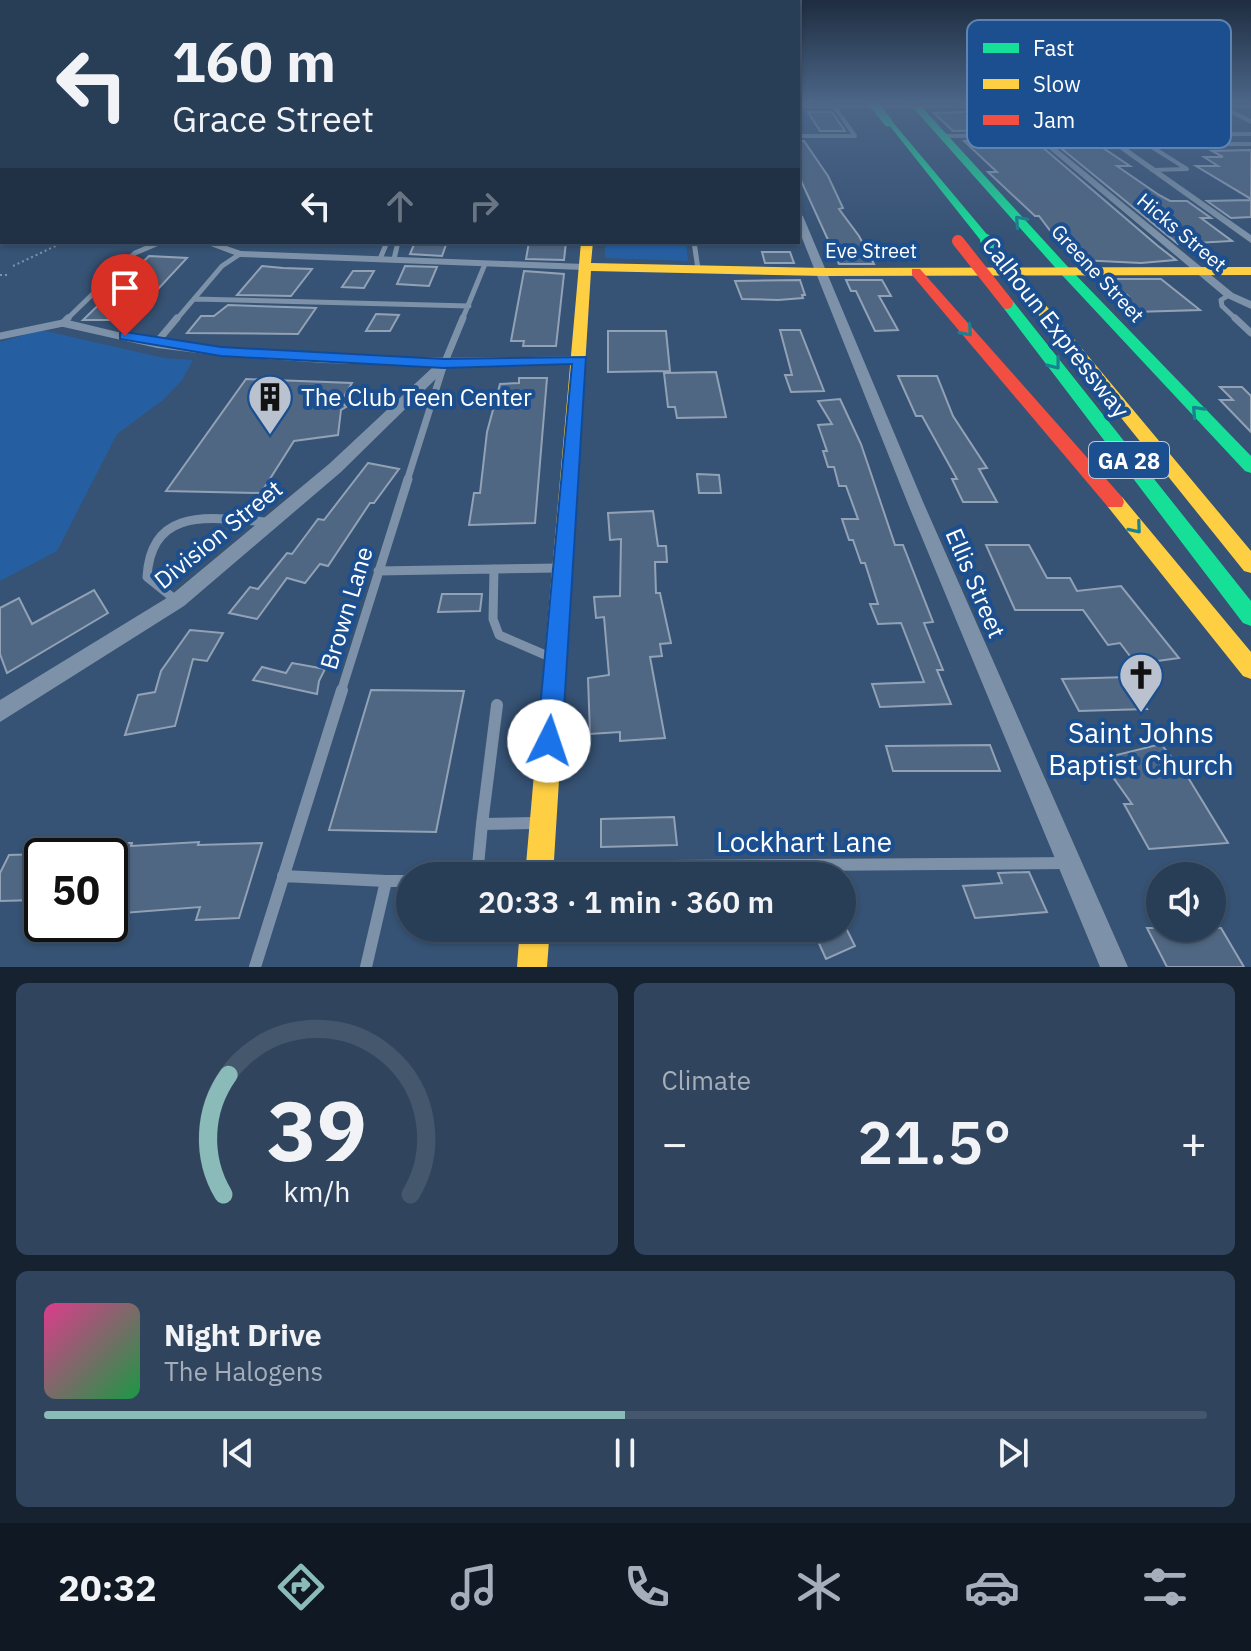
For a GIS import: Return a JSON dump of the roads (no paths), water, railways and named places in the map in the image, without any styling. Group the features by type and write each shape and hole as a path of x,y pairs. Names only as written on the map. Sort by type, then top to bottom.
{"main road":[{"path":"888,147 922,193"},
{"name":"Calhoun Expressway","path":"909,147 1251,565"},
{"name":"Greene Street","path":"953,147 1065,271 1251,467"},
{"name":"Calhoun Expressway","path":"954,235 1251,617"},
{"path":"540,862 587,244"},
{"name":"Eve Street","path":"584,267 823,272 1251,271"},
{"path":"916,272 1136,527 1251,669"},
{"path":"532,967 534,942"}],"street":[{"name":"Hicks Street","path":"1052,148 1229,295"},
{"path":"1120,148 1251,240"},
{"name":"Ellis Street","path":"800,220 922,518 1114,967"},
{"name":"Eve Street","path":"211,244 240,254 584,267"},
{"path":"1229,295 1251,305"},
{"path":"63,323 156,343 221,352 444,364 580,360"},
{"name":"Division Street","path":"0,712 177,601 335,468 444,364"}],"lane":[{"path":"1152,170 1187,169 1153,148"},
{"path":"0,336 63,323 135,253 156,244"},
{"path":"380,259 386,244"},
{"path":"394,259 398,244"},
{"path":"694,244 698,269"},
{"path":"156,343 222,266 240,254"},
{"name":"Brown Lane","path":"255,967 444,364 485,264"},
{"name":"Hicks Street","path":"1229,295 1221,300 1222,306 1251,333"},
{"path":"194,299 469,306"},
{"path":"177,601 147,577 151,553 168,528 178,520 191,518 273,522"},
{"path":"378,571 562,568"},
{"path":"494,569 493,619 499,635 555,659"},
{"path":"478,862 497,705"},
{"path":"482,824 543,823"},
{"name":"Lockhart Lane","path":"856,866 1069,863"},
{"path":"283,876 396,881"},
{"path":"366,967 386,881"}],"place":[{"name":"The Club Teen Center","path":"270,436"},
{"name":"Saint Johns Baptist Church","path":"1141,714"}]}
